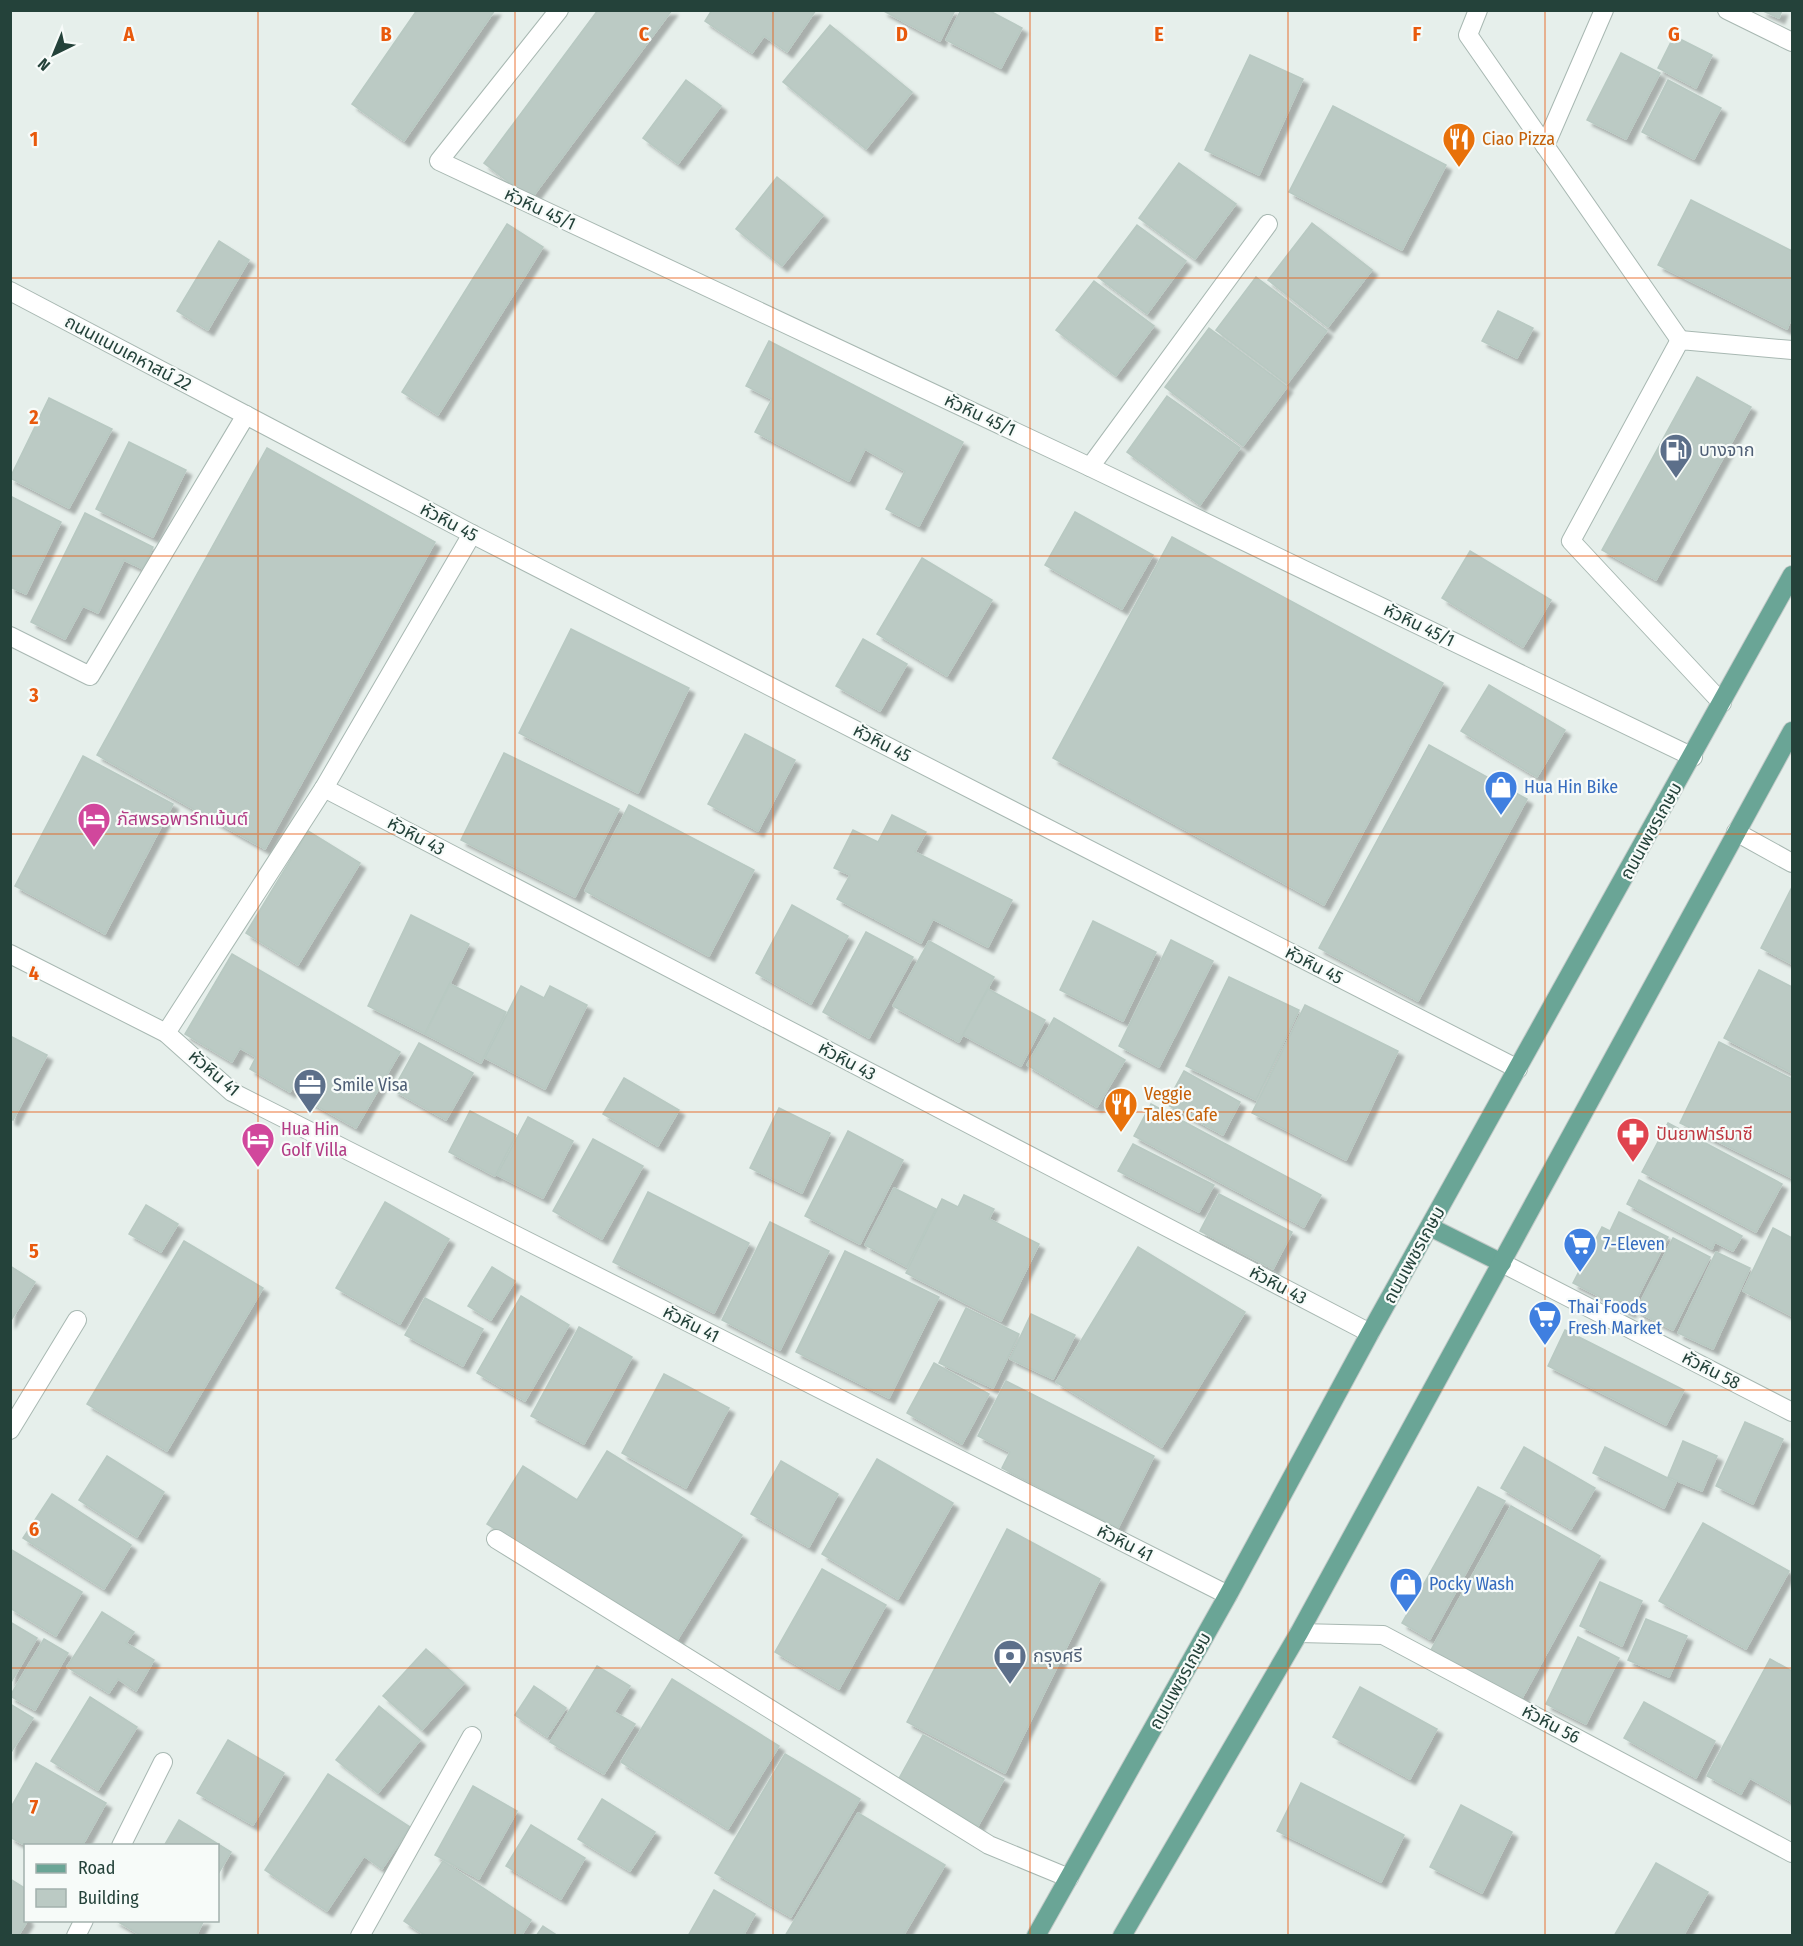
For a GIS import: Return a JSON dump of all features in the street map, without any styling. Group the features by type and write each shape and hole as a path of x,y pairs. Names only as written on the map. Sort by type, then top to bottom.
{"main road":[{"name":"ถนนเพชรเกษม","path":"1036,1935 1228,1595 1792,575"},
{"path":"1123,1935 1299,1633 1792,731"},
{"path":"1430,1227 1502,1263"}],"street":[{"name":"หัวหิน 45/1","path":"559,10 439,161 1090,467 1693,757"},
{"path":"1478,10 1468,35 1680,340"},
{"path":"1545,146 1604,10"},
{"path":"1726,10 1792,42"},
{"path":"1090,467 1269,224"},
{"name":"ถนนแนบเคหาสน์ 22","path":"10,291 246,415"},
{"path":"1680,340 1792,350"},
{"path":"1680,340 1571,541 1722,703"},
{"path":"10,636 90,676 246,415"},
{"name":"หัวหิน 45","path":"246,415 472,534 1518,1069"},
{"path":"166,1033 324,788 472,534"},
{"name":"หัวหิน 43","path":"324,788 1371,1333"},
{"path":"1736,832 1792,863"},
{"name":"หัวหิน 41","path":"10,954 166,1033 232,1092 1228,1595"},
{"name":"หัวหิน 58","path":"1502,1263 1792,1412"},
{"path":"10,1430 77,1320"},
{"path":"496,1539 989,1845 1069,1878"},
{"name":"หัวหิน 56","path":"1299,1633 1383,1635 1792,1853"},
{"path":"360,1935 472,1736"},
{"path":"122,1844 163,1762"}],"building":[{"path":"417,10 495,10 404,141 352,104"},
{"path":"598,10 672,10 531,199 484,163"},
{"path":"712,10 816,10 787,52 764,36 752,53 705,21"},
{"path":"882,10 955,10 940,41"},
{"path":"961,10 988,10 1022,28 1001,68 946,40"},
{"path":"1761,10 1782,10 1779,18"},
{"path":"830,25 912,92 866,149 783,82"},
{"path":"1674,36 1712,55 1696,88 1658,68"},
{"path":"1621,53 1660,73 1626,139 1587,120"},
{"path":"1250,55 1303,79 1259,175 1205,150"},
{"path":"686,80 721,106 678,164 643,138"},
{"path":"1668,80 1721,108 1694,159 1642,132"},
{"path":"1333,106 1446,165 1402,250 1289,192"},
{"path":"1179,163 1236,204 1195,259 1139,218"},
{"path":"777,177 823,215 782,266 736,229"},
{"path":"1691,200 1792,251 1792,317 1787,329 1658,265"},
{"path":"1312,223 1372,270 1328,327 1268,280"},
{"path":"507,224 543,247 438,415 402,392"},
{"path":"1137,225 1186,261 1147,314 1098,277"},
{"path":"219,241 249,260 208,330 177,311"},
{"path":"1256,277 1327,331 1287,384 1216,330"},
{"path":"1094,281 1154,326 1116,376 1056,330"},
{"path":"1498,311 1533,328 1517,358 1482,341"},
{"path":"1209,328 1287,387 1243,446 1165,387"},
{"path":"769,341 963,442 919,526 886,509 905,471 865,449 849,481 755,432 772,399 746,386"},
{"name":"บางจาก","path":"1697,377 1751,407 1656,580 1602,550"},
{"path":"1167,396 1240,448 1200,505 1127,452"},
{"path":"49,398 112,429 69,508 10,478"},
{"path":"129,442 186,470 153,537 96,509"},
{"path":"267,448 435,542 265,849 97,755"},
{"path":"10,496 61,522 26,594 10,587"},
{"path":"1075,512 1153,555 1122,609 1045,565"},
{"path":"85,513 153,547 143,569 124,560 98,613 83,606 65,639 31,622"},
{"path":"1172,537 1443,683 1324,905 1053,758"},
{"path":"1470,551 1551,600 1523,647 1442,598"},
{"path":"922,558 992,600 947,676 877,634"},
{"path":"571,629 689,688 638,793 519,733"},
{"path":"863,639 907,664 880,711 836,686"},
{"path":"1489,685 1565,730 1537,777 1461,731"},
{"path":"745,734 795,760 758,831 708,804"},
{"path":"1429,745 1527,799 1418,1001 1319,948"},
{"path":"504,753 619,809 575,897 461,840"},
{"path":"83,756 173,804 105,934 15,886"},
{"path":"629,805 754,870 709,956 585,891"},
{"path":"892,815 926,832 915,852 1012,900 988,947 933,919 921,943 837,899 850,875 834,868 853,830 878,842"},
{"path":"308,831 360,863 298,965 246,933"},
{"path":"1792,887 1792,964 1761,948"},
{"path":"792,905 848,936 811,1004 756,973"},
{"path":"411,915 469,944 425,1034 368,1006"},
{"path":"1093,921 1156,952 1123,1021 1060,990"},
{"path":"866,932 913,957 869,1038 823,1012"},
{"path":"1171,940 1213,961 1159,1067 1119,1046"},
{"path":"929,941 994,977 959,1042 893,1006"},
{"path":"232,954 400,1052 356,1128 308,1101 313,1092 296,1082 290,1092 250,1069 256,1057 240,1048 232,1062 185,1034"},
{"path":"1759,970 1792,987 1792,1073 1724,1038"},
{"path":"1229,977 1299,1010 1256,1100 1186,1066"},
{"path":"450,984 506,1012 481,1063 425,1034"},
{"path":"521,986 544,998 550,986 587,1005 545,1089 485,1058"},
{"path":"988,989 1045,1020 1021,1066 963,1035"},
{"path":"1305,1005 1398,1051 1346,1160 1252,1113"},
{"path":"1054,1018 1125,1060 1097,1107 1027,1065"},
{"path":"10,1036 47,1055 13,1120 10,1119"},
{"path":"1719,1042 1792,1079 1792,1178 1680,1123"},
{"path":"419,1043 473,1073 446,1120 393,1090"},
{"path":"1184,1071 1240,1102 1223,1135 1166,1104"},
{"path":"624,1078 679,1110 658,1146 603,1114"},
{"path":"1151,1104 1321,1195 1304,1227 1134,1136"},
{"path":"779,1108 830,1133 802,1193 750,1168"},
{"path":"470,1111 516,1135 495,1176 449,1152"},
{"path":"528,1117 573,1141 543,1198 497,1175"},
{"path":"1668,1123 1782,1184 1756,1232 1642,1172"},
{"path":"848,1131 903,1160 860,1244 805,1216"},
{"path":"593,1139 643,1166 602,1239 553,1211"},
{"path":"1133,1144 1214,1185 1199,1212 1118,1171"},
{"path":"1639,1180 1742,1236 1733,1251 1715,1242 1712,1249 1627,1204"},
{"path":"894,1188 936,1209 907,1267 865,1245"},
{"path":"648,1192 749,1243 714,1313 613,1262"},
{"path":"1219,1194 1292,1232 1273,1269 1200,1231"},
{"path":"964,1195 994,1209 989,1219 1039,1244 1001,1321 906,1273 942,1199 958,1207"},
{"path":"385,1202 449,1239 400,1324 336,1288"},
{"path":"146,1205 178,1224 161,1252 129,1234"},
{"path":"1619,1212 1668,1237 1630,1312 1573,1283 1602,1227 1610,1231"},
{"path":"770,1222 829,1251 780,1350 722,1320"},
{"path":"1773,1228 1792,1238 1792,1316 1743,1291"},
{"path":"1673,1238 1710,1257 1673,1330 1636,1311"},
{"path":"184,1241 263,1288 167,1451 87,1404"},
{"path":"1138,1247 1245,1312 1162,1447 1056,1382"},
{"path":"845,1251 939,1297 889,1398 796,1352"},
{"path":"1716,1252 1750,1268 1713,1349 1678,1333"},
{"path":"10,1266 35,1282 10,1322"},
{"path":"492,1267 515,1281 491,1320 468,1306"},
{"path":"521,1296 569,1325 525,1401 477,1373"},
{"path":"425,1298 483,1329 463,1366 405,1335"},
{"path":"966,1308 1019,1334 993,1388 939,1363"},
{"path":"1031,1314 1075,1335 1053,1379 1010,1359"},
{"path":"579,1327 632,1357 584,1444 531,1416"},
{"path":"1565,1330 1684,1390 1666,1425 1548,1366"},
{"path":"934,1363 989,1394 962,1444 907,1413"},
{"path":"664,1374 729,1408 686,1488 622,1453"},
{"path":"1006,1381 1154,1456 1118,1528 1002,1468 1010,1452 978,1436"},
{"path":"1745,1422 1783,1439 1753,1504 1716,1486"},
{"path":"1683,1441 1717,1456 1702,1491 1668,1477"},
{"path":"1524,1447 1595,1488 1571,1529 1501,1488"},
{"path":"1605,1447 1676,1482 1664,1508 1593,1473"},
{"path":"607,1451 742,1535 676,1642 487,1524 523,1466 577,1500"},
{"path":"107,1456 164,1492 137,1537 79,1500"},
{"path":"877,1459 953,1503 898,1599 822,1554"},
{"path":"781,1461 838,1494 809,1547 751,1514"},
{"path":"1478,1487 1505,1501 1430,1639 1402,1623"},
{"path":"52,1494 131,1545 104,1589 23,1538"},
{"path":"1511,1506 1600,1556 1521,1700 1431,1650"},
{"path":"1703,1523 1789,1571 1746,1649 1659,1601"},
{"path":"1007,1529 1100,1579 1005,1773 907,1722"},
{"path":"10,1549 82,1592 56,1636 10,1608"},
{"path":"822,1569 886,1605 839,1689 775,1652"},
{"path":"1600,1582 1642,1601 1622,1646 1580,1626"},
{"path":"102,1612 134,1632 126,1643 154,1660 136,1691 118,1679 109,1693 67,1667"},
{"path":"1646,1619 1687,1636 1669,1677 1628,1660"},
{"path":"10,1622 37,1638 10,1684"},
{"path":"1578,1637 1619,1658 1586,1724 1546,1704"},
{"path":"44,1639 68,1653 35,1710 10,1696"},
{"path":"426,1649 464,1683 422,1730 383,1696"},
{"path":"1770,1659 1792,1671 1792,1802 1750,1778 1741,1794 1707,1776"},
{"path":"597,1666 630,1686 614,1712 635,1724 604,1774 550,1742"},
{"path":"672,1679 779,1746 728,1829 621,1762"},
{"path":"534,1686 566,1708 547,1737 515,1715"},
{"path":"1360,1687 1437,1729 1410,1779 1333,1737"},
{"path":"90,1697 137,1727 98,1790 51,1761"},
{"path":"1644,1702 1715,1741 1696,1778 1624,1738"},
{"path":"10,1704 33,1718 10,1754"},
{"path":"379,1706 420,1740 378,1793 336,1760"},
{"path":"923,1735 1004,1779 978,1826 897,1782"},
{"path":"228,1740 284,1773 253,1825 197,1793"},
{"path":"785,1754 860,1799 791,1917 715,1873"},
{"path":"36,1763 106,1803 83,1844 24,1845 10,1837 10,1809"},
{"path":"328,1774 410,1827 382,1869 364,1856 327,1911 265,1870"},
{"path":"1301,1783 1404,1835 1381,1882 1277,1831"},
{"path":"473,1786 517,1811 479,1879 435,1855"},
{"path":"602,1799 655,1832 630,1871 578,1839"},
{"path":"1461,1805 1512,1832 1482,1893 1430,1867"},
{"path":"858,1813 945,1865 903,1936 785,1936"},
{"path":"179,1820 218,1844 165,1844"},
{"path":"531,1825 585,1858 561,1899 506,1866"},
{"path":"219,1845 231,1852 219,1872"},
{"path":"443,1861 531,1920 521,1936 426,1936 404,1921"},
{"path":"1656,1863 1708,1892 1683,1936 1614,1936"},
{"path":"10,1879 24,1888 24,1922 27,1922 18,1936 10,1936"},
{"path":"714,1890 755,1914 743,1936 688,1936"},
{"path":"118,1922 203,1922 196,1936 142,1936"},
{"path":"543,1926 558,1936 536,1936"}],"place":[{"name":"Ciao Pizza","path":"1459,168"},
{"name":"บางจาก","path":"1676,479"},
{"name":"Hua Hin Bike","path":"1501,816"},
{"name":"ภัสพรอพาร์ทเม้นต์","path":"94,848"},
{"name":"Smile Visa","path":"310,1114"},
{"name":"Veggie Tales Cafe","path":"1121,1133"},
{"name":"ปันยาฟาร์มาซี","path":"1633,1163"},
{"name":"Hua Hin Golf Villa","path":"258,1168"},
{"name":"7-Eleven","path":"1580,1273"},
{"name":"Thai Foods Fresh Market","path":"1545,1346"},
{"name":"Pocky Wash","path":"1406,1613"},
{"name":"กรุงศรี","path":"1010,1685"}]}
